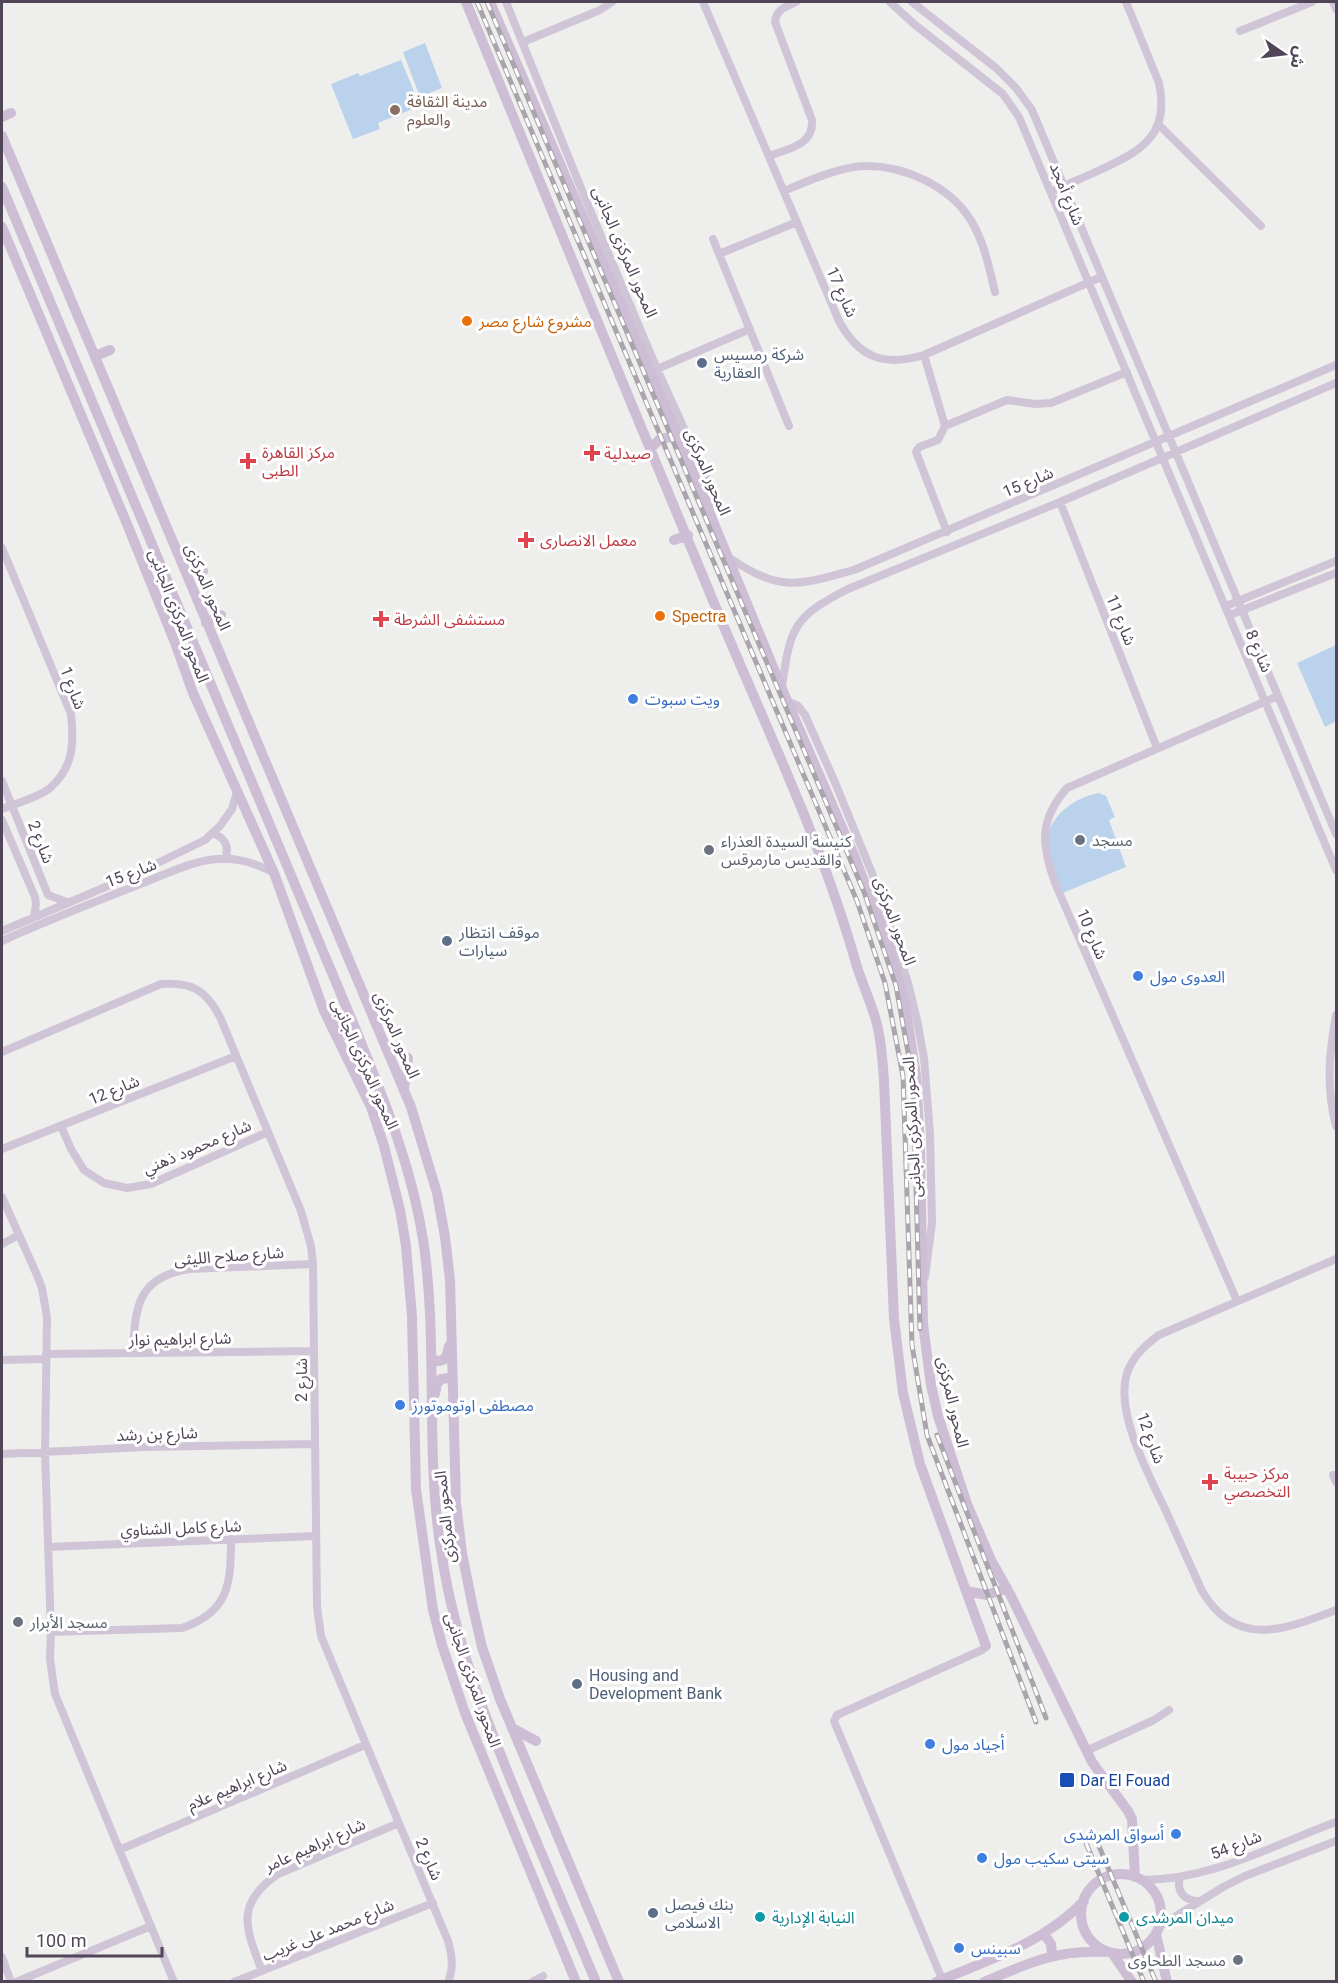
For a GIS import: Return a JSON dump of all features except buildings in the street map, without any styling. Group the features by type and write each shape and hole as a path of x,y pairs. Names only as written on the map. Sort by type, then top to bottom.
{"main road":[{"path":"466,2 720,617 823,858 878,1027 887,1120 894,1319 898,1363 910,1428 920,1464 986,1646"},
{"name":"المحور المركزى","path":"490,2 866,884 891,953 905,1004 914,1058 919,1118 921,1293 926,1355 931,1385 947,1445 978,1532 1086,1751 1102,1779 1132,1819 1138,1878"},
{"name":"المحور المركزى","path":"2,136 404,1090 425,1150 437,1193 448,1264 452,1327 453,1453 456,1503 462,1553 482,1647 512,1728 619,1982"},
{"name":"المحور المركزى","path":"2,187 367,1056 405,1155 415,1197 425,1259 431,1357 435,1505 441,1557 452,1612 462,1652 497,1748 596,1981"},
{"name":"المحور المركزى الجانبى","path":"2,226 127,524 193,693 274,873 324,1011 371,1107 393,1176 410,1282 416,1489 433,1611 453,1680 576,1982"},
{"path":"50,302 58,304 64,300 63,279"},
{"path":"72,357 72,337 77,333 86,335"},
{"path":"95,356 110,350"},
{"path":"651,448 660,439 676,436"},
{"path":"674,540 688,535"},
{"path":"175,548 203,571"},
{"path":"206,623 221,615"},
{"path":"181,663 189,631"},
{"path":"324,1011 367,1056"},
{"path":"404,1090 408,1058"},
{"path":"431,1357 439,1362 447,1356 452,1327"},
{"path":"431,1414 439,1381 448,1378 453,1381"},
{"path":"966,1591 987,1595 1007,1588"},
{"path":"512,1728 536,1741"},
{"path":"491,1776 497,1748"},
{"path":"939,1980 1044,1934 1065,1919 1102,1879 1120,1874 1138,1878 1149,1885 1159,1900 1161,1917 1158,1930 1151,1941 1137,1951 1129,1954 1076,1952 1052,1955 984,1982"},
{"path":"1084,1900 1082,1918 1084,1929 1093,1942 1110,1953 1132,1982"},
{"path":"1158,1930 1167,1982"},
{"path":"1044,1934 1051,1944 1052,1955"},
{"path":"570,1965 596,1981"}],"street":[{"name":"المحور المركزى الجانبى","path":"506,2 657,369 711,488 712,501 709,513"},
{"path":"523,42 612,2"},
{"name":"شارع 17","path":"703,2 839,321 847,336 859,348 873,357 890,361 908,360 1101,278"},
{"path":"769,156 806,142 813,128 775,22 780,10 796,2"},
{"name":"شارع أمجد","path":"890,2 914,24 1003,94 1019,117 1157,442"},
{"name":"شارع أمجد","path":"912,2 996,69 1016,88 1032,110 1170,437"},
{"path":"1051,192 1138,151 1150,139 1158,124 1162,97 1159,83 1126,2"},
{"path":"1240,31 1312,2"},
{"path":"1333,2 1336,9"},
{"path":"1158,124 1261,226"},
{"path":"784,191 824,175 866,166 905,171 941,189 969,218 987,254 995,292"},
{"path":"719,254 797,222"},
{"path":"713,239 789,426"},
{"path":"657,369 750,329"},
{"path":"924,355 945,426"},
{"name":"شارع 15","path":"727,556 769,580 787,584 800,584 854,570 1336,365"},
{"path":"947,532 916,452 919,447 938,440 945,426 1007,400 1035,404 1051,403 1127,372"},
{"name":"شارع 15","path":"782,688 791,638 798,625 819,604 848,589 1060,502 1336,383"},
{"name":"شارع 8","path":"1170,437 1336,834"},
{"name":"شارع 8","path":"1157,442 1336,870"},
{"name":"شارع 11","path":"1060,502 1157,748"},
{"name":"شارع 1","path":"2,548 71,714 74,741 66,768 49,789 2,809"},
{"path":"1226,606 1336,561"},
{"path":"1230,615 1336,573"},
{"name":"شارع 10","path":"1237,1301 1055,883 1045,852 1044,832 1048,815 1056,800 1067,788 1278,696"},
{"name":"شارع 2","path":"2,781 48,894 67,902"},
{"name":"شارع 15","path":"3,930 189,849 220,826 232,809 237,792"},
{"name":"شارع 2","path":"2,820 34,897 36,904 34,917"},
{"path":"212,833 220,836 225,842 227,850 225,859"},
{"name":"شارع 15","path":"5,940 175,870 195,864 238,859 260,865 274,873"},
{"path":"3,930 5,940"},
{"name":"شارع 2","path":"2,1052 161,984 179,983 197,989 211,1001 304,1220 311,1246 317,1607 321,1636 448,1941 453,1958 448,1982"},
{"path":"1336,1015 1329,1065 1330,1093 1336,1125"},
{"name":"شارع 12","path":"2,1149 236,1056"},
{"name":"شارع محمود ذهني","path":"61,1126 84,1170 104,1183 128,1188 151,1184 268,1132"},
{"path":"2,1197 40,1282 47,1317 45,1453 50,1659 55,1694 174,1982"},
{"path":"2,1244 19,1236"},
{"name":"شارع 12","path":"1336,1259 1177,1326 1146,1345 1134,1359 1126,1376 1124,1393 1130,1427 1210,1606 1223,1618 1238,1627 1255,1631 1272,1631 1336,1610"},
{"name":"شارع صلاح الليثى","path":"134,1353 135,1317 139,1302 147,1288 159,1278 173,1271 313,1264"},
{"name":"شارع ابراهيم نوار","path":"2,1360 134,1353 314,1350"},
{"name":"شارع بن رشد","path":"2,1454 145,1447 314,1444"},
{"name":"شارع كامل الشناوي","path":"48,1547 316,1536"},
{"path":"51,1632 182,1628 198,1623 217,1607 229,1586 231,1539"},
{"path":"939,1980 834,1721 837,1715 982,1650 986,1646"},
{"path":"1086,1751 1154,1720 1168,1710"},
{"name":"شارع ابراهيم علام","path":"119,1850 365,1745"},
{"name":"شارع 54","path":"1138,1878 1180,1877 1216,1870 1336,1822"},
{"name":"شارع ابراهيم عامر","path":"262,1971 248,1932 247,1914 253,1898 263,1884 278,1874 399,1823"},
{"name":"شارع 54","path":"1158,1930 1200,1901 1245,1876 1336,1841"},
{"path":"1180,1877 1179,1886 1182,1895 1191,1900 1200,1901"},
{"name":"شارع محمد على غريب","path":"234,1982 432,1903"},
{"path":"16,1982 151,1926"},
{"path":"2,1957 12,1982"},
{"path":"532,1982 543,1976"}],"shaded area":[{"path":"425,43 442,88 420,97 403,52"},
{"path":"401,60 420,106 378,123 380,129 353,139 331,84 358,73 360,76"},
{"path":"1336,645 1336,721 1325,727 1297,663"},
{"path":"1099,793 1106,796 1115,817 1109,820 1126,867 1060,894 1047,854 1049,832 1060,813 1068,806"}],"railway":[{"path":"477,2 857,901 885,983 903,1076 912,1345 927,1435 1036,1722"},
{"path":"487,2 864,892 896,986 913,1080 920,1329"},
{"path":"937,1435 1046,1718"},
{"path":"1096,1839 1156,1982"},
{"path":"1086,1843 1144,1982"}],"place":[{"name":"مدينة الثقافة والعلوم","path":"395,110"},
{"name":"مشروع شارع مصر","path":"467,321"},
{"name":"شركة رمسيس العقارية","path":"702,363"},
{"name":"صيدلية","path":"592,453"},
{"name":"مركز القاهرة الطبى","path":"248,461"},
{"name":"معمل الانصارى","path":"526,540"},
{"name":"Spectra","path":"660,616"},
{"name":"مستشفى الشرطة","path":"381,619"},
{"name":"ويت سبوت","path":"633,699"},
{"name":"مسجد","path":"1080,840"},
{"name":"كنيسة السيدة العذراء والقديس مارمرقس","path":"709,850"},
{"name":"موقف انتظار سيارات","path":"447,941"},
{"name":"العدوى مول","path":"1138,976"},
{"name":"مصطفى اوتوموتورز","path":"400,1405"},
{"name":"مركز حبيبة التخصصي","path":"1210,1482"},
{"name":"مسجد الأبرار","path":"18,1622"},
{"name":"Housing and Development Bank","path":"577,1684"},
{"name":"أجياد مول","path":"930,1744"},
{"name":"Dar El Fouad","path":"1067,1780"},
{"name":"أسواق المرشدى","path":"1176,1834"},
{"name":"سيتى سكيب مول","path":"982,1858"},
{"name":"بنك فيصل الاسلامى","path":"653,1913"},
{"name":"النيابة الإدارية","path":"760,1917"},
{"name":"ميدان المرشدى","path":"1124,1917"},
{"name":"سبينس","path":"959,1948"},
{"name":"مسجد الطحاوى","path":"1238,1960"}]}
